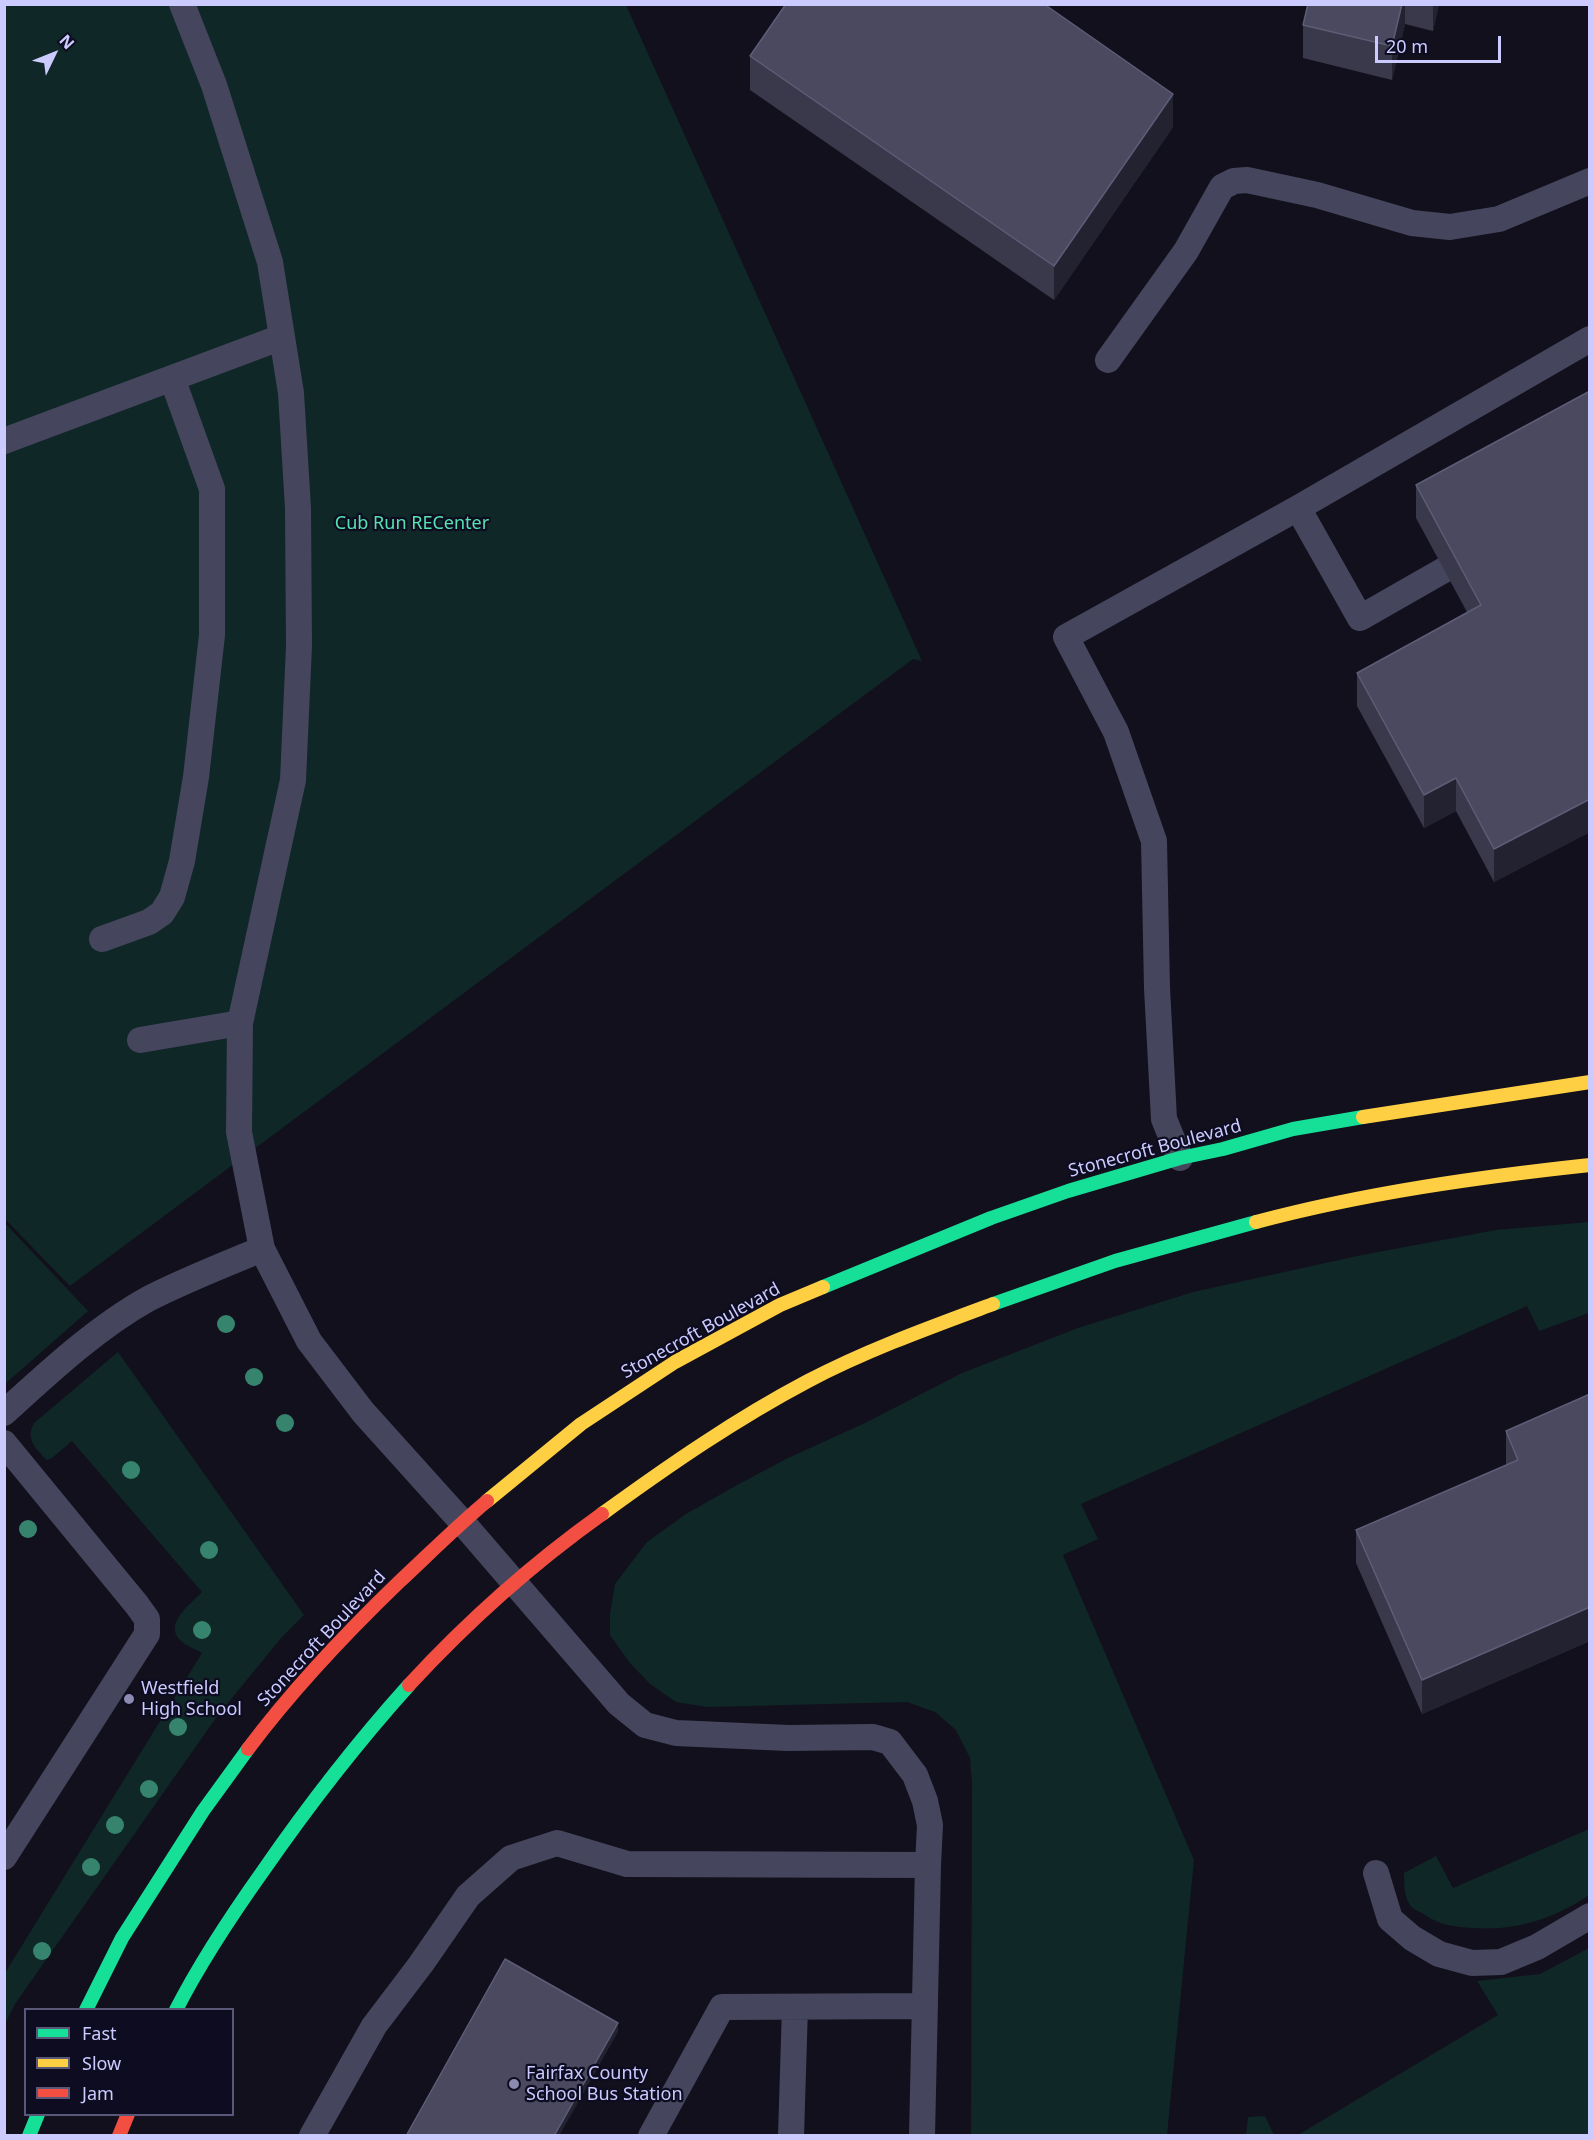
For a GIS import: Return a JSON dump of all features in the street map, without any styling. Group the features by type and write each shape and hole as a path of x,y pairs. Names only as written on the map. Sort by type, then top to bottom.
{"main road":[{"name":"Stonecroft Boulevard","path":"87,2008 122,1938 203,1811 274,1714 356,1623 462,1522 581,1424 675,1362 780,1305 991,1218 1068,1191 1180,1158 1293,1130 1417,1107 1590,1082"},
{"path":"177,2008 192,1978 310,1803 368,1731 446,1646 514,1582 609,1507 702,1445 788,1392 861,1355 1006,1298 1150,1249 1288,1212 1405,1189 1521,1172 1590,1165"},
{"path":"29,2136 38,2116"},
{"path":"119,2136 128,2116"}],"lane":[{"path":"182,4 214,85 270,262 291,393 298,508 299,646 292,780 240,1023 238,1132 262,1249 309,1341 363,1412 462,1522 619,1704 645,1725 676,1733 788,1738 873,1737 890,1742 915,1775 925,1801 930,1825 922,2136"},
{"path":"1108,360 1186,251 1222,187 1234,181 1247,180 1317,195 1412,224 1450,227 1499,219 1590,180"},
{"path":"4,441 282,337"},
{"path":"1180,1158 1164,1119 1157,988 1154,841 1116,732 1066,637 1298,508 1590,339"},
{"path":"102,939 148,922 162,913 172,897 182,861 196,777 212,635 212,489 172,378"},
{"path":"1298,508 1360,618 1444,570"},
{"path":"140,1040 240,1023"},
{"path":"4,1413 46,1374 110,1323 149,1299 262,1249"},
{"path":"4,1443 138,1605 147,1619 147,1634 4,1857"},
{"path":"312,2136 374,2026 468,1896 512,1858 557,1843 627,1864 928,1865"},
{"path":"1376,1873 1390,1919 1412,1938 1439,1954 1472,1963 1501,1962 1537,1947 1590,1916"},
{"path":"651,2136 722,2007 925,2006"},
{"path":"791,2136 795,2007"}],"green space":[{"name":"Cub Run RECenter","path":"4,5 626,5 922,661 913,659 70,1286 5,1219"},
{"path":"4,1222 88,1311 5,1384 4,1384"},
{"path":"1589,1222 1589,1313 1539,1331 1527,1306 1081,1504 1098,1539 1063,1555 1194,1860 1167,2135 971,2135 972,1784 970,1758 956,1730 935,1712 907,1702 707,1707 676,1702 650,1684 630,1663 610,1635 610,1614 615,1584 647,1542 686,1514 739,1484 962,1373 1078,1328 1193,1292 1362,1255 1496,1230"},
{"path":"118,1352 304,1615 282,1637 218,1715 15,2004 5,2024 5,1973 202,1653 181,1641 175,1628 181,1614 202,1592 72,1441 47,1460 31,1439 34,1423"},
{"path":"1589,1829 1589,1895 1548,1917 1504,1927 1460,1927 1430,1918 1413,1908 1407,1898 1404,1873 1436,1856 1453,1888"},
{"path":"1589,1948 1589,2135 1298,2135 1498,2015 1477,1981 1540,1974"},
{"path":"1265,2116 1274,2135 1246,2135 1248,2117"}],"building":[{"path":"786,4 1044,4 1173,94 1054,266 750,56"},
{"path":"1308,4 1402,4 1392,46 1303,25"},
{"path":"1590,391 1590,799 1494,849 1456,778 1424,795 1357,673 1481,605 1416,485"},
{"path":"1590,1394 1590,1607 1422,1680 1356,1530 1518,1460 1506,1431"},
{"name":"Fairfax County School Bus Station","path":"505,1959 618,2023 554,2136 406,2136"}],"traffic: fast":[{"path":"823,1287 991,1218 1068,1191 1180,1158 1223,1149 1293,1129 1363,1117"},
{"path":"993,1304 1115,1261 1256,1222"},
{"path":"177,2008 217,1939 280,1847 351,1753 409,1685"},
{"path":"87,2008 122,1938 203,1811 248,1749"},
{"path":"29,2136 37,2116"}],"traffic: slow":[{"path":"1363,1117 1590,1082"},
{"path":"1256,1222 1380,1194 1590,1165"},
{"path":"487,1501 581,1424 675,1362 780,1305 823,1287"},
{"path":"602,1514 703,1444 808,1381 876,1349 993,1304"}],"traffic: jam":[{"path":"248,1749 283,1705 339,1642 399,1582 487,1501"},
{"path":"409,1685 501,1594 602,1514"},
{"path":"119,2136 127,2116"}],"place":[{"name":"Westfield High School","path":"129,1699"},
{"name":"Fairfax County School Bus Station","path":"514,2084"}]}
